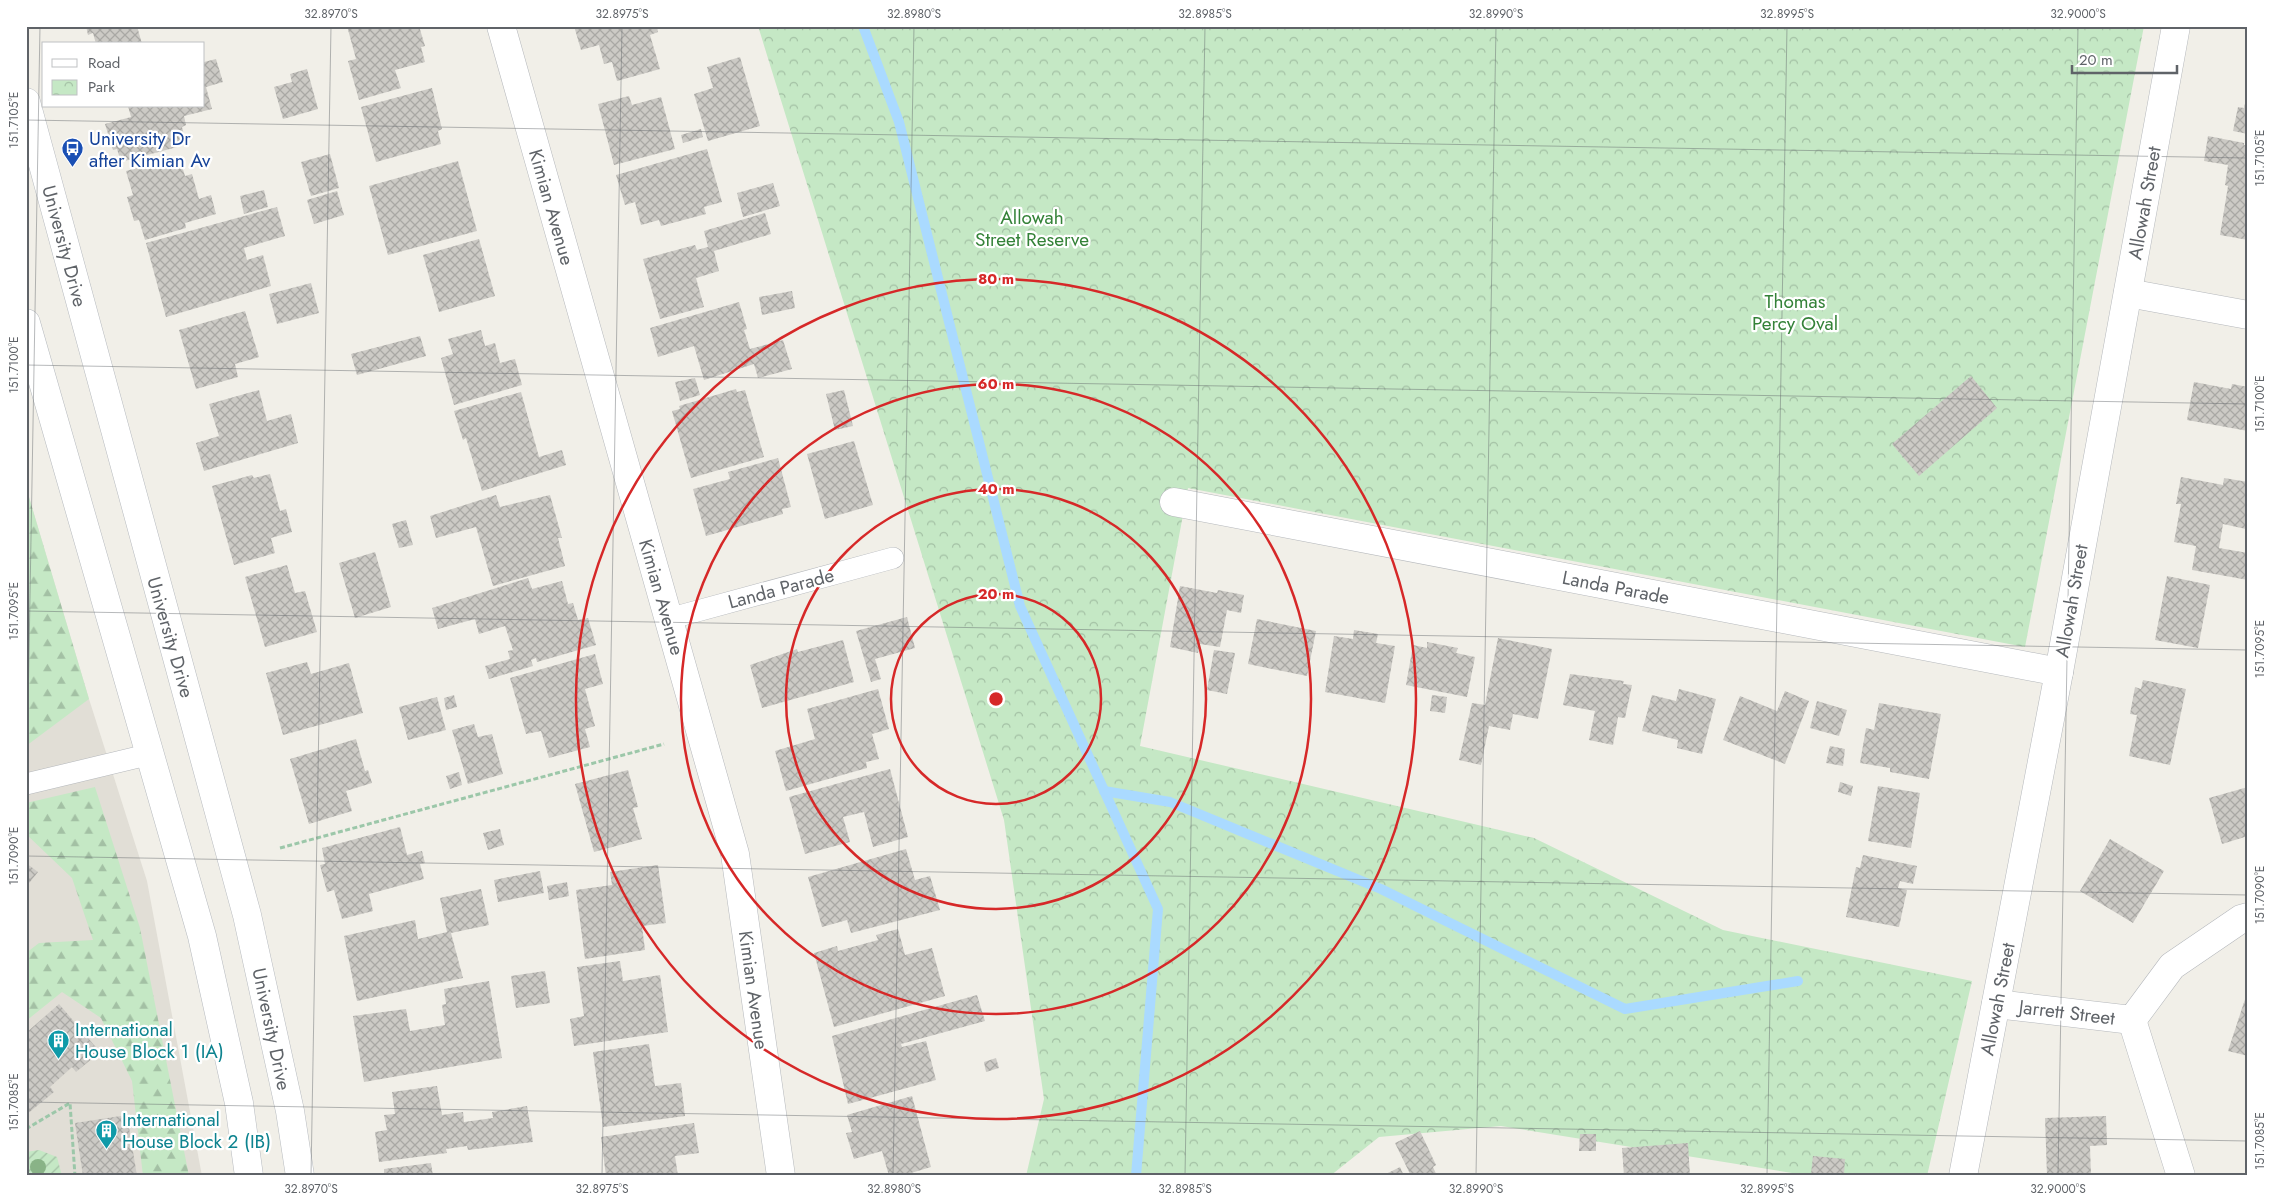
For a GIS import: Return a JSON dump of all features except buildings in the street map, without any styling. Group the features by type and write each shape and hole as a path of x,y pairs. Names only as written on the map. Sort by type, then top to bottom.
{"street":[{"name":"Kimian Avenue","path":"501,26 735,854 781,1176"},
{"name":"Allowah Street","path":"1963,1176 2059,672 2176,26"},
{"name":"University Drive","path":"26,102 247,915 290,1112 300,1176"},
{"path":"2128,293 2248,315"},
{"path":"26,323 202,936 239,1103 249,1176"},
{"name":"Landa Parade","path":"1174,502 2059,672"},
{"name":"Jarrett Street","path":"1996,1004 2132,1020 2172,966 2241,919 2248,918"},
{"path":"2132,1020 2181,1176"}],"lane":[{"name":"Landa Parade","path":"668,618 893,558"},
{"path":"26,784 151,754"}],"path":[{"path":"280,848 664,744"},
{"path":"26,1129 70,1103 75,1176"}],"shaded area":[{"path":"26,487 89,699 147,881 202,1176 26,1176"}],"green space":[{"path":"758,26 2144,26 2025,647 1188,488 1140,746 1534,838 1723,930 1972,981 1927,1176 1811,1176 1501,1126 1379,1137 1330,1176 1026,1176 1044,1099 1004,820"},
{"path":"26,487 89,699 26,746"},
{"path":"95,787 140,928 189,1176 143,1176 132,1081 101,1018 62,992 26,1021 26,953 39,943 93,940 72,878 26,834 26,803"},
{"path":"39,1150 57,1157 62,1176 26,1176 26,1152"}],"waterway":[{"path":"863,26 899,122 1020,606 1158,909 1136,1176"},
{"path":"1104,791 1170,802 1381,889 1625,1009 1798,981"}],"place":[{"name":"University Dr after Kimian Av","path":"73,168"},
{"name":"International House Block 1 (IA)","path":"59,1059"},
{"name":"International House Block 2 (IB)","path":"106,1149"}],"park label":[{"name":"Allowah Street Reserve","path":"1032,228"},
{"name":"Thomas Percy Oval","path":"1795,312"}]}
